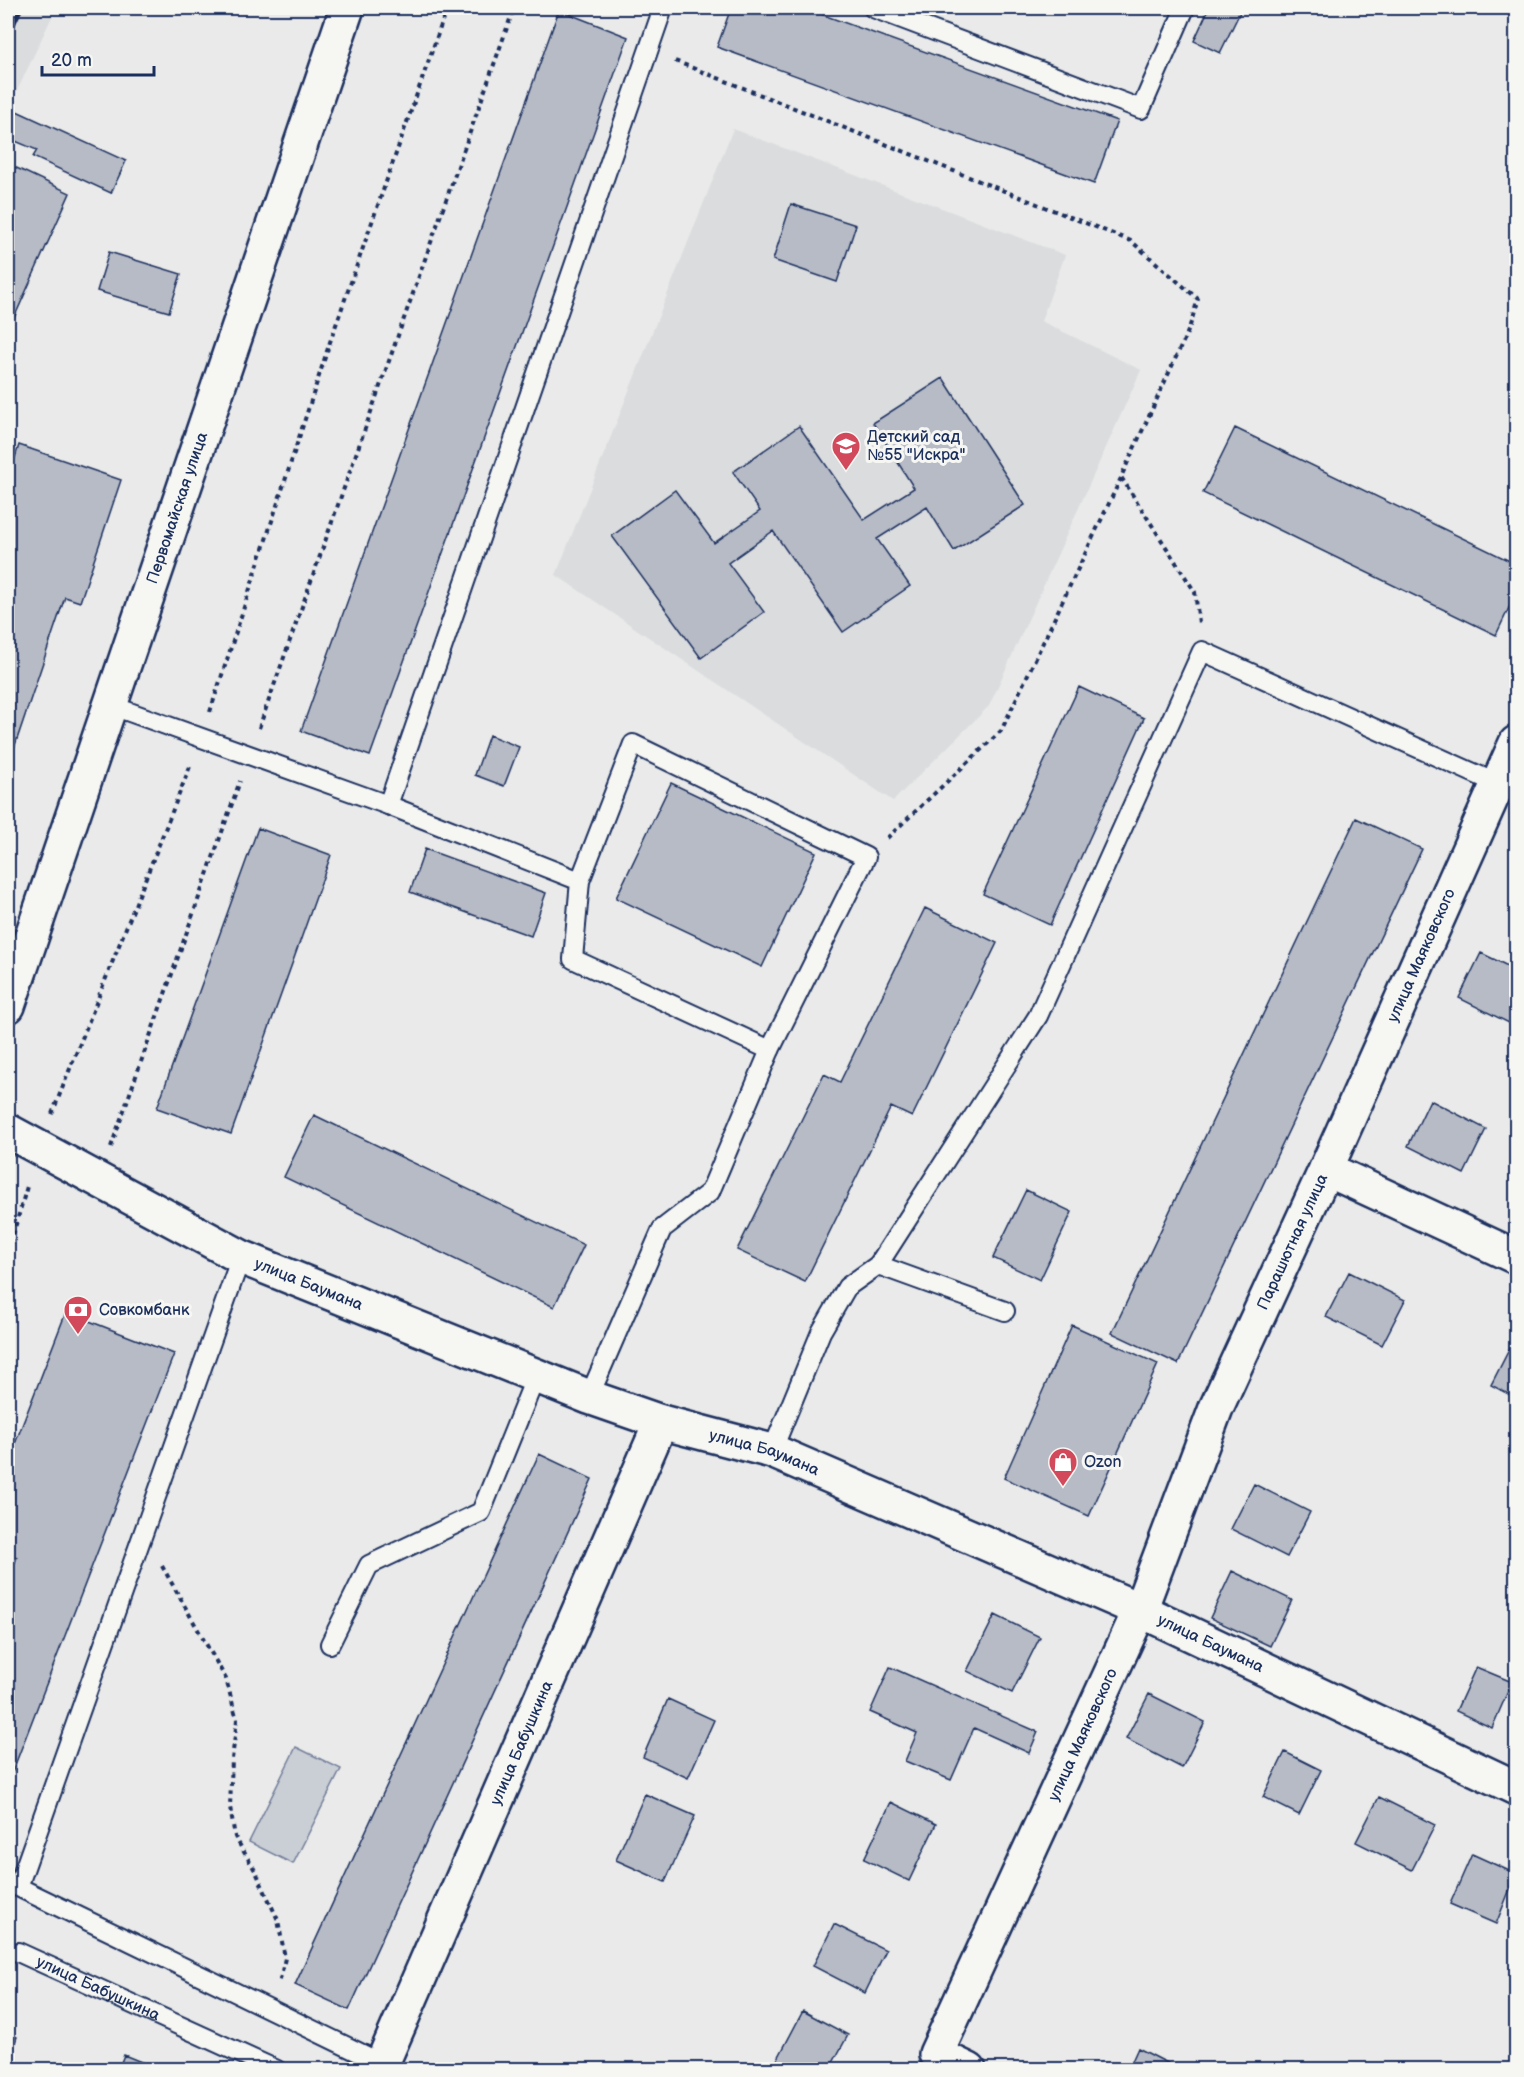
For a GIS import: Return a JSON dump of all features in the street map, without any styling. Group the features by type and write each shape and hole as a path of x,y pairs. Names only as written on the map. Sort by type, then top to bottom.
{"street":[{"name":"Первомайская улица","path":"8,1006 347,8"},
{"name":"улица Маяковского","path":"1326,1169 1516,743"},
{"name":"улица Баумана","path":"8,1131 98,1182 241,1257 590,1397 661,1422 772,1450 1140,1610 1516,1788"},
{"name":"Парашютная улица","path":"1216,1408 1326,1169 1516,1257"},
{"name":"улица Маяковского","path":"969,2070 936,2054 1140,1610 1216,1408"},
{"name":"улица Бабушкина","path":"388,2067 661,1422"}],"lane":[{"path":"388,805 663,8"},
{"path":"873,8 1141,109 1185,8"},
{"path":"772,1450 820,1332 847,1287 878,1265 1038,1016 1202,651 1498,784"},
{"path":"110,705 388,805 580,881"},
{"path":"590,1397 662,1229 710,1192 770,1050 866,857 633,744 580,881 573,959 770,1050"},
{"path":"241,1257 143,1534 13,1885 388,2067"},
{"path":"878,1265 1005,1311"},
{"path":"330,1644 369,1565 481,1512 536,1376"},
{"name":"улица Бабушкина","path":"18,1952 277,2070"}],"path":[{"path":"8,1252 38,1149 202,737 330,342 447,8"},
{"path":"98,1182 514,8"},
{"path":"647,50 1131,241 1198,299 1189,329 1001,731 866,857"},
{"path":"1121,477 1195,592 1202,651"},
{"path":"143,1534 226,1679 237,1719 232,1759 230,1807 236,1838 256,1872 278,1920 285,1958 273,2011"}],"shaded area":[{"path":"8,8 56,8 8,110"},
{"name":"Детский сад №55 \"Искра\"","path":"733,129 1065,255 1041,321 1141,370 989,706 893,801 556,575"},
{"path":"296,1747 341,1769 293,1864 249,1842"}],"building":[{"path":"731,8 804,8 1117,121 1094,184 717,47"},
{"path":"1209,8 1242,8 1220,53 1194,41"},
{"path":"559,10 628,37 370,756 301,731"},
{"path":"8,107 126,161 111,193 33,157 37,150 8,138"},
{"path":"8,164 70,193 14,318 8,315"},
{"path":"791,204 856,225 837,282 773,260"},
{"path":"109,252 181,274 169,312 97,291"},
{"path":"943,378 1025,505 954,551 927,507 877,539 910,586 843,632 773,531 728,563 764,612 701,658 612,536 675,490 714,543 760,511 733,472 799,426 864,520 914,488 873,423"},
{"path":"1235,428 1516,564 1516,593 1496,635 1203,493"},
{"path":"19,445 121,480 80,602 65,597 8,766 8,480"},
{"path":"1079,687 1144,718 1050,925 983,894"},
{"path":"489,735 519,747 504,786 475,775"},
{"path":"671,783 816,852 762,967 616,898"},
{"path":"1356,818 1422,849 1178,1364 1112,1333"},
{"path":"258,828 331,855 231,1134 157,1108"},
{"path":"425,849 546,893 531,936 410,892"},
{"path":"925,908 997,943 912,1117 891,1107 805,1282 737,1250 824,1074 840,1082"},
{"path":"1481,953 1516,970 1515,1026 1459,998"},
{"path":"1430,1100 1486,1129 1464,1174 1408,1146"},
{"path":"314,1115 584,1245 554,1307 284,1177"},
{"path":"1026,1190 1072,1212 1040,1280 993,1258"},
{"path":"1349,1272 1405,1300 1382,1345 1326,1317"},
{"path":"66,1312 174,1354 8,1783 8,1581 17,1557 8,1554 8,1462"},
{"path":"1072,1325 1158,1364 1089,1516 1004,1478"},
{"path":"1514,1340 1516,1341 1516,1398 1491,1385"},
{"path":"539,1454 592,1479 349,2010 295,1985"},
{"path":"1254,1484 1310,1512 1287,1557 1231,1529"},
{"path":"1232,1571 1292,1600 1270,1646 1210,1618"},
{"path":"995,1615 1040,1637 1012,1693 967,1671"},
{"path":"890,1667 1038,1732 1029,1753 974,1728 951,1780 905,1761 917,1733 870,1712"},
{"path":"1476,1667 1512,1682 1492,1728 1456,1711"},
{"path":"1149,1694 1205,1722 1182,1768 1126,1739"},
{"path":"668,1699 714,1720 688,1778 643,1757"},
{"path":"1285,1752 1321,1770 1299,1815 1263,1797"},
{"path":"645,1794 695,1816 665,1882 616,1860"},
{"path":"1379,1797 1435,1825 1412,1870 1356,1842"},
{"path":"891,1802 936,1824 909,1881 864,1859"},
{"path":"1472,1854 1516,1874 1496,1924 1450,1904"},
{"path":"834,1924 886,1950 865,1993 813,1966"},
{"path":"803,2011 848,2035 829,2070 780,2070 774,2066"},
{"path":"8,2034 17,2037 8,2061"},
{"path":"1138,2048 1181,2070 1128,2070"},
{"path":"124,2055 161,2070 118,2070"},
{"path":"8,2062 26,2070 8,2070"}],"railway":[{"path":"8,36 21,8"}],"place":[{"name":"Детский сад №55 \"Искра\"","path":"846,472"},
{"name":"Совкомбанк","path":"78,1336"},
{"name":"Ozon","path":"1063,1488"}]}
